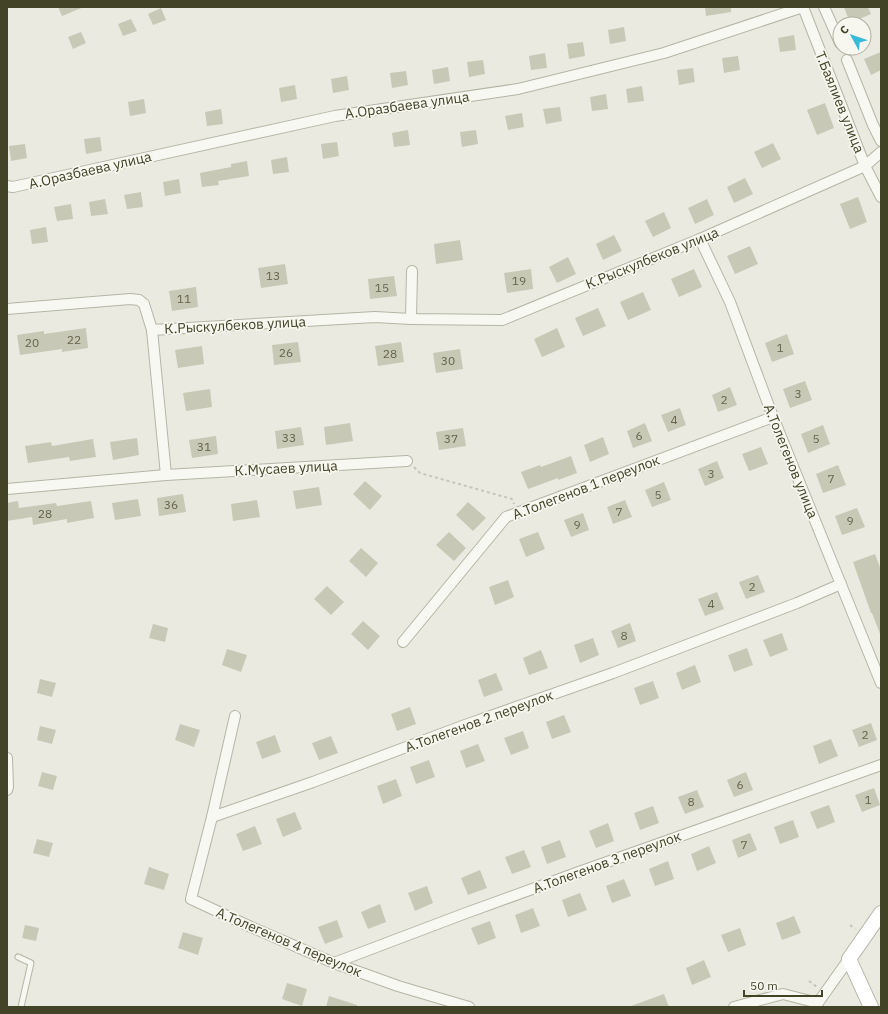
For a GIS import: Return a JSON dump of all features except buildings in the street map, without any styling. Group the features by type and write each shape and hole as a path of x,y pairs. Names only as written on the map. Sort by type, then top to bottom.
{"main road":[{"path":"871,1007 849,959 881,913"}],"street":[{"name":"Т.Баялиев улица","path":"803,7 865,166 881,196"},
{"name":"А.Оразбаева улица","path":"7,186 13,187 335,116 518,89 664,53 803,7"},
{"name":"Т.Баялиев улица","path":"824,7 832,25"},
{"name":"Т.Баялиев улица","path":"847,60 881,141"},
{"name":"К.Рыскулбеков улица","path":"7,308 130,299 139,300 144,304 152,330 375,317 502,320 700,239 865,166 881,152"},
{"name":"А.Толегенов улица","path":"700,239 730,302 773,417 881,683"},
{"path":"411,319 412,270"},
{"path":"152,330 166,475"},
{"name":"А.Толегенов 1 переулок","path":"403,642 506,517 773,417"},
{"name":"К.Мусаев улица","path":"7,489 166,475 407,461"},
{"name":"А.Толегенов 2 переулок","path":"212,817 613,673 796,603 841,584"},
{"path":"212,817 235,716"},
{"path":"7,758 7,790"},
{"name":"А.Толегенов 3 переулок","path":"334,963 466,912 881,765"},
{"name":"А.Толегенов 4 переулок","path":"212,817 191,899 334,963 398,986 469,1007"},
{"path":"734,1007 783,994 817,1005 849,959"}],"lane":[{"path":"18,956 31,963 21,1007"}],"path":[{"path":"407,461 420,474 512,499 518,513"}]}
